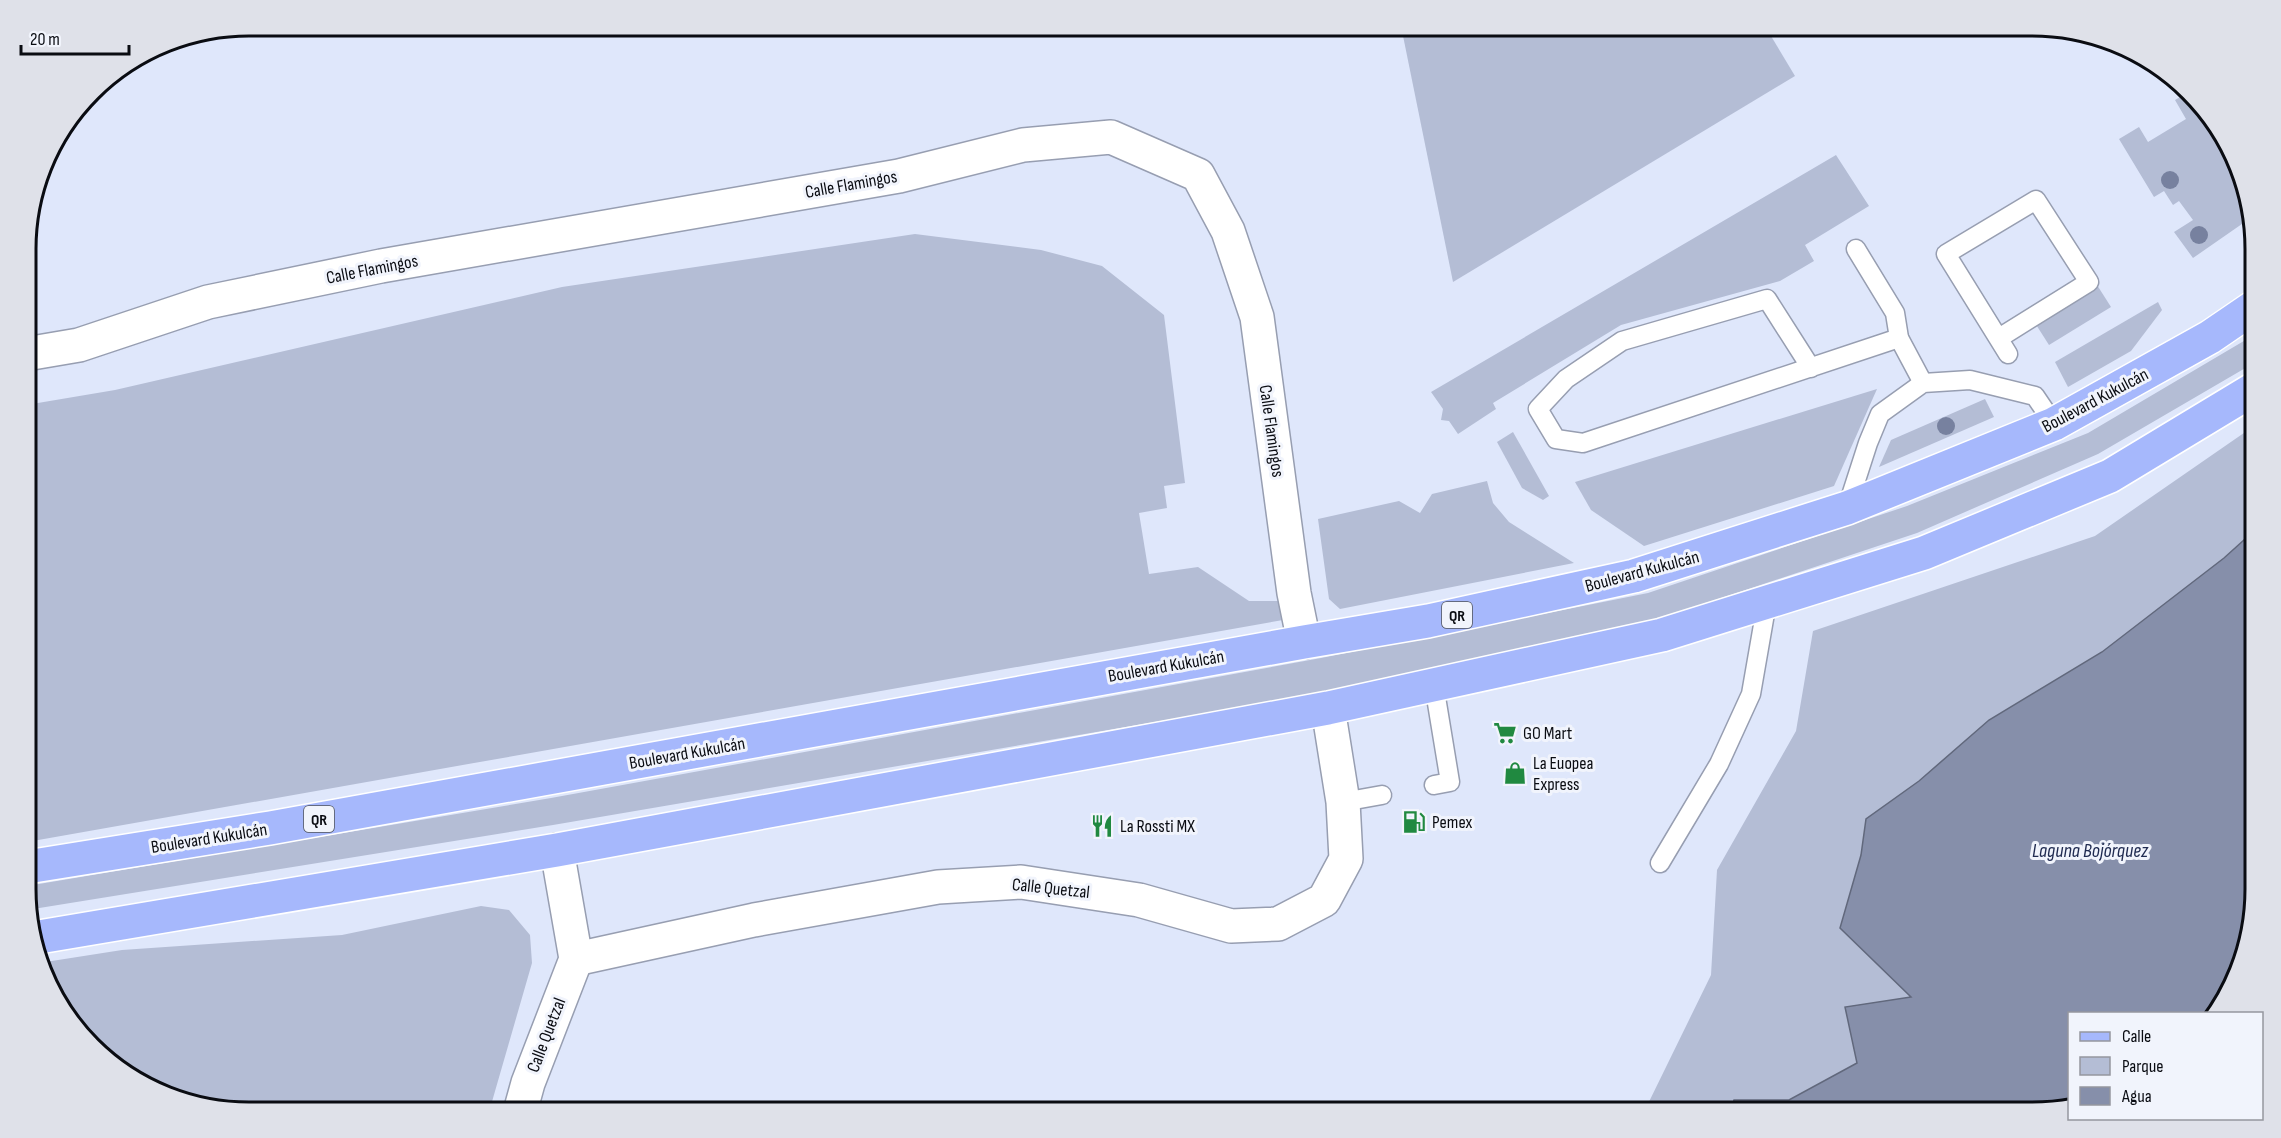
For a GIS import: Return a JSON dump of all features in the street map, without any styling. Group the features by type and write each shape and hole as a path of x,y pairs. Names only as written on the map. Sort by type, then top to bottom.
{"main road":[{"name":"Boulevard Kukulcán","path":"36,866 270,828 1428,621 1634,576 1847,508 2054,423 2210,337 2245,313"},
{"path":"41,937 557,850 1328,708 1662,636 1924,553 2110,476 2245,394"}],"street":[{"name":"Calle Flamingos","path":"36,352 79,345 208,302 381,266 899,176 1023,145 1111,137 1198,175 1228,231 1257,317 1294,592 1304,642"},
{"name":"Calle Quetzal","path":"523,1102 576,959 754,920 927,889 1021,882 1139,900 1231,926 1278,924 1324,900 1346,859 1343,802 1328,708"},
{"path":"557,850 576,959"}],"lane":[{"path":"2036,200 2089,282 2004,346 1946,254 2036,200"},
{"path":"1856,249 1895,313 1899,338 1923,383"},
{"path":"1811,369 1767,299 1622,341 1566,378 1538,409 1556,439 1583,443 1811,369 1899,338"},
{"path":"1847,508 1880,414 1923,383 1970,380 2035,396 2054,423"},
{"path":"1660,863 1719,764 1750,694 1767,602"},
{"path":"1434,685 1450,782 1434,785"},
{"path":"1343,802 1382,795"}],"green space":[{"path":"1403,36 1771,36 1795,76 1453,282"},
{"path":"2181,96 2183,98 2201,119 2223,155 2238,194 2243,223 2193,258 2174,232 2193,220 2179,201 2173,205 2164,191 2154,197 2119,139 2139,127 2148,142 2186,119 2175,100"},
{"path":"1836,155 1869,206 1805,245 1814,261 1780,281 1621,325 1493,403 1496,409 1458,434 1449,421 1441,420 1443,409 1431,392"},
{"path":"915,234 1041,250 1102,266 1164,315 1185,483 1164,486 1167,508 1139,513 1149,574 1198,567 1249,601 1278,601 1283,620 36,840 36,403 115,390 562,287"},
{"path":"2097,285 2111,307 2049,345 2035,323"},
{"path":"2158,302 2162,310 2131,351 2068,387 2055,362"},
{"path":"2245,340 2245,368 2098,454 1917,533 1658,619 1325,693 553,825 37,908 36,884 551,798 1321,658 1648,593 1907,506 2088,433"},
{"path":"1877,389 1834,486 1644,546 1591,510 1575,482"},
{"path":"1985,399 1994,417 1879,467 1891,440"},
{"path":"1513,432 1549,496 1543,500 1522,488 1497,442"},
{"path":"2245,432 2245,539 2224,558 2102,652 1989,720 1919,781 1866,819 1861,855 1912,997 1857,1063 1789,1100 1649,1102 1711,975 1717,870 1796,731 1813,631 2095,536"},
{"path":"1487,481 1493,503 1509,522 1574,563 1340,609 1329,599 1318,519 1399,501 1420,513 1432,494"},
{"path":"481,906 509,910 530,935 532,963 492,1102 235,1102 181,1091 131,1066 98,1040 72,1007 49,961 122,950 342,935"}],"water":[{"name":"Laguna Bojórquez","path":"2245,539 2245,903 2234,957 2223,983 2206,1012 2068,1012 2068,1099 2046,1102 1734,1102 1734,1100 1789,1100 1857,1063 1845,1007 1911,997 1840,928 1861,855 1866,819 1919,781 1989,720 2102,652 2224,558"}],"place":[{"name":"GO Mart","path":"1505,733"},
{"name":"La Euopea Express","path":"1515,773"},
{"name":"Pemex","path":"1414,822"},
{"name":"La Rossti MX","path":"1102,826"}]}
